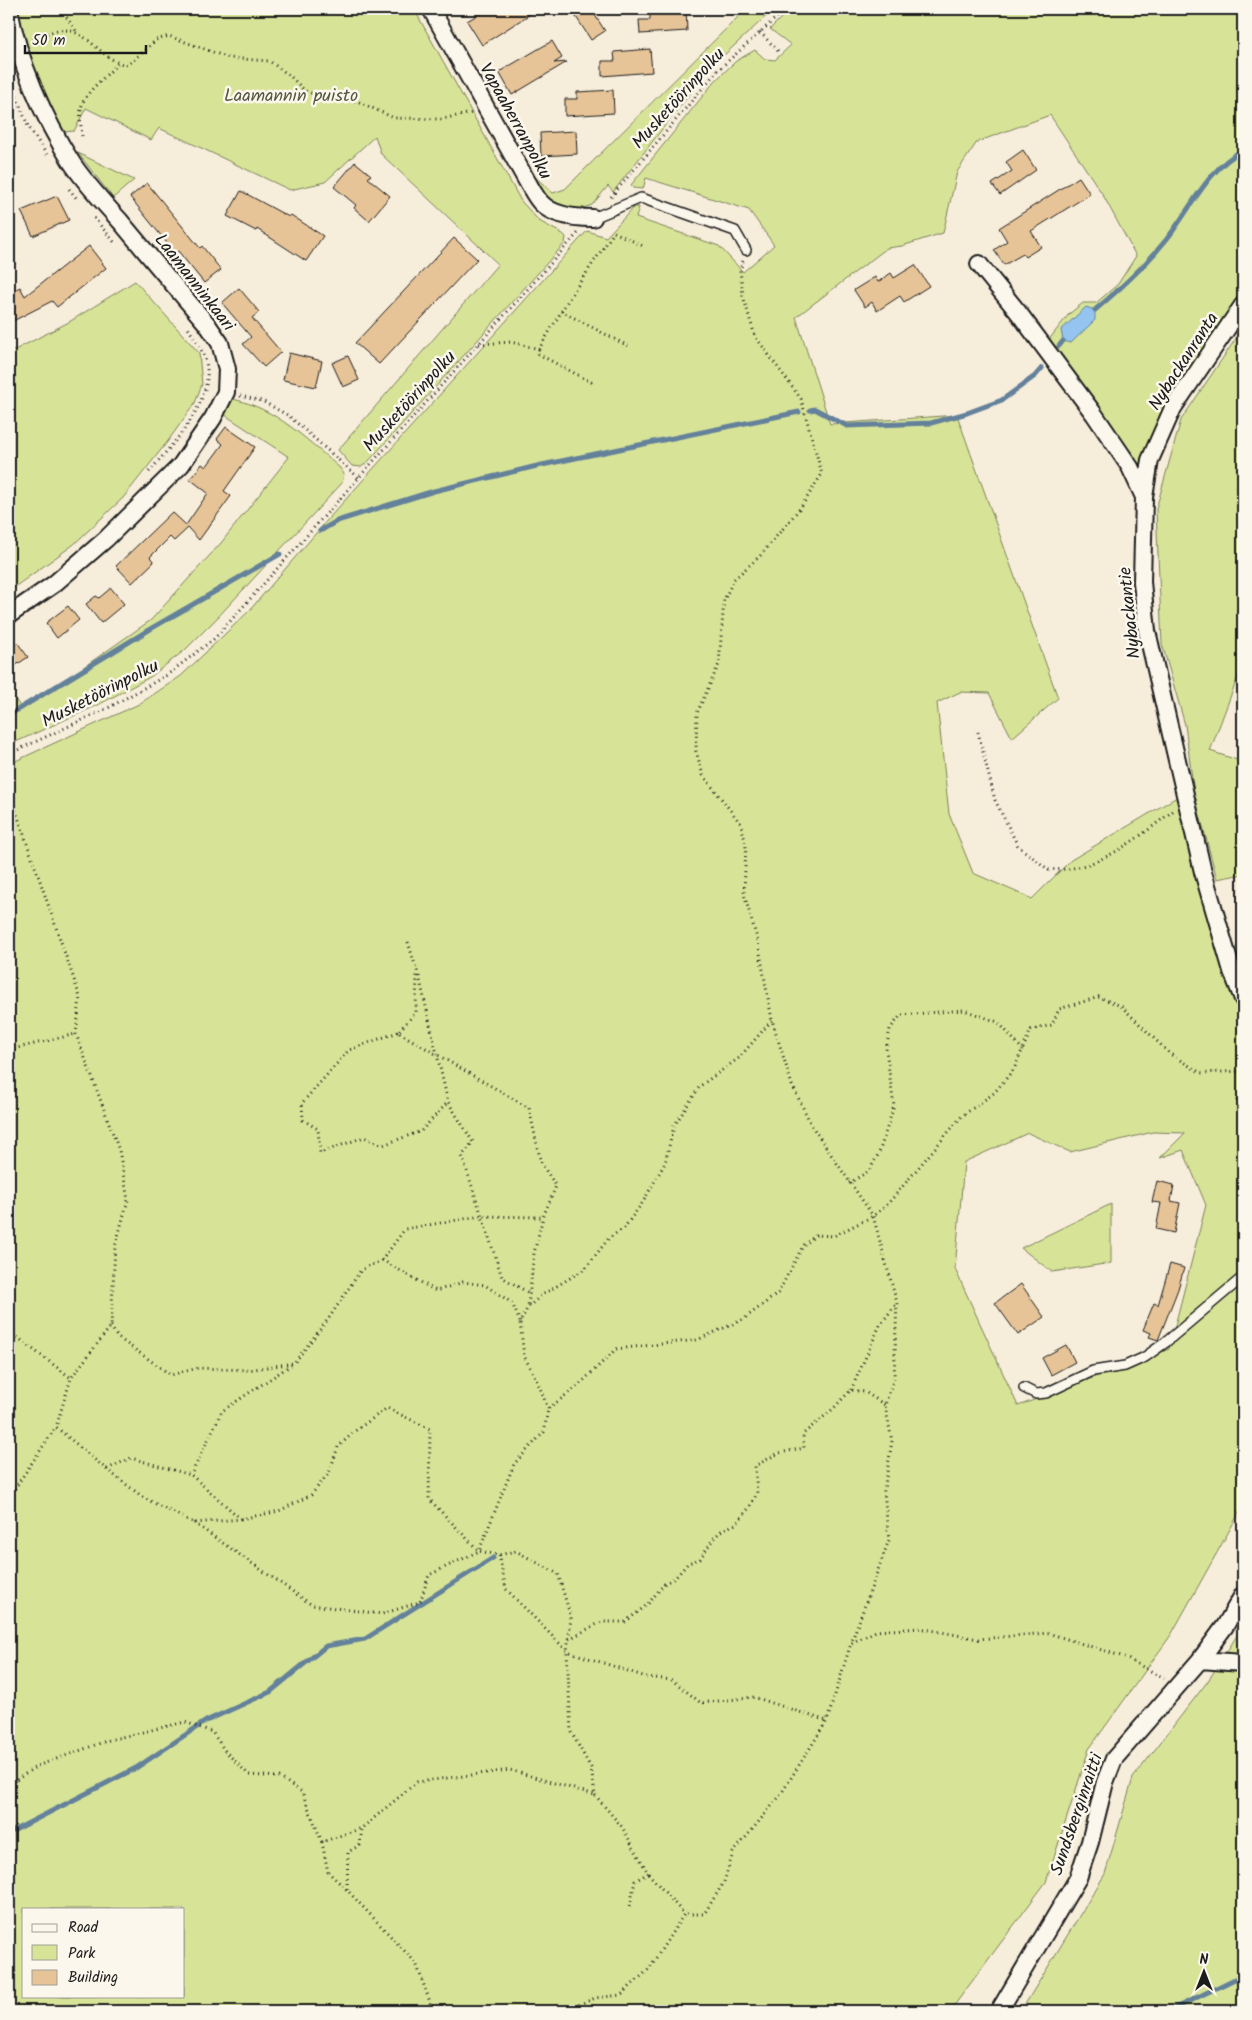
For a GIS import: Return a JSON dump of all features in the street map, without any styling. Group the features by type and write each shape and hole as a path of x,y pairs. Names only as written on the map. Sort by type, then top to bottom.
{"street":[{"name":"Laamanninkaari","path":"9,9 18,46 56,136 74,165 207,324 220,343 227,368 226,392 213,418 181,465 106,539 54,584 9,616"},
{"name":"Vapaaherranpolku","path":"431,9 528,183 542,204 561,214 574,218 593,218"},
{"name":"Nybackantie","path":"979,264 1018,312 1094,414 1130,467 1144,497 1142,582 1147,631 1211,899 1232,971 1243,999"},
{"name":"Nybackanranta","path":"1144,497 1150,460 1173,408 1243,305"},
{"name":"Sundsberginraitti","path":"999,2011 1078,1878 1090,1842 1105,1782 1114,1759 1200,1660 1225,1626 1243,1594"},
{"path":"1200,1660 1243,1663"}],"lane":[{"path":"593,218 640,198 735,231 746,250"},
{"path":"1024,1388 1036,1394 1046,1393 1092,1371 1125,1366 1145,1357 1166,1342 1243,1277"}],"path":[{"path":"61,9 76,31 118,64 128,65 156,40 169,36 229,58 269,61 306,90 328,99 357,100 394,118 441,119 479,112"},
{"name":"Musketöörinpolku","path":"9,754 116,704 167,676 208,643 359,478 581,228 593,218 717,71 786,9"},
{"path":"18,46 58,30 76,31"},
{"path":"760,32 778,51"},
{"path":"82,136 81,112 83,103 91,90 118,64"},
{"path":"9,78 28,126 48,157"},
{"path":"68,187 79,201"},
{"path":"92,216 118,246"},
{"path":"593,383 538,354 539,348 561,311 614,232 643,246"},
{"path":"194,1523 241,1519 279,1511 312,1495 329,1473 338,1447 355,1431 388,1408 430,1429 429,1499 479,1551 499,1556 516,1551 558,1574 571,1618 567,1651 571,1732 591,1768 595,1795 622,1827 648,1873 684,1914 704,1914 724,1882 733,1853 779,1797 827,1721 852,1643 889,1540 884,1491 892,1441 885,1405 894,1378 897,1303 873,1216 813,1128 792,1085 772,1020 758,942 744,894 746,845 741,824 703,775 696,751 697,713 719,664 724,600 734,579 760,556 801,507 822,474 802,399 755,336 743,296 740,270 746,250"},
{"path":"561,311 628,346"},
{"path":"147,474 193,416 202,401 207,377 206,362 187,327"},
{"path":"478,344 511,342 539,348"},
{"path":"204,388 262,402 289,416 359,478"},
{"path":"978,732 995,800 1018,846 1049,870 1073,868 1103,858 1146,831 1187,801"},
{"path":"9,791 80,997 76,1034 119,1150 128,1200 115,1247 111,1326 117,1337 171,1375 198,1368 248,1370 294,1363"},
{"path":"408,942 418,971 448,1102 473,1142 462,1156 502,1278 529,1293"},
{"path":"418,971 416,1012 398,1032 349,1050 302,1104 303,1120 318,1129 320,1153 364,1138 383,1144 421,1131 448,1102"},
{"path":"548,1409 579,1385 616,1349 697,1340 744,1319 778,1293 803,1246 816,1235 834,1236 873,1216 886,1206 962,1116 994,1093 1014,1069 1031,1030 1052,1025 1059,1009 1099,997 1121,1006 1170,1054 1202,1073 1243,1071"},
{"path":"849,1183 868,1171 878,1153 894,1106 886,1050 890,1029 901,1015 964,1010 998,1022 1023,1050"},
{"path":"520,1322 528,1307 542,1295 586,1269 609,1238 624,1228 643,1202 666,1163 674,1126 700,1086 739,1058 772,1020"},
{"path":"398,1032 529,1108 541,1163 556,1186 543,1218 534,1253 528,1307"},
{"path":"9,1050 76,1034"},
{"path":"1236,1101 1243,1097"},
{"path":"191,1475 222,1411 294,1363 329,1318 361,1270 382,1260 405,1229 481,1216 543,1218"},
{"path":"56,1427 144,1498 194,1523 312,1605 382,1614 420,1602 429,1575 479,1551 514,1464 544,1432 548,1409 538,1383 524,1356 520,1322 512,1303 485,1285 463,1282 436,1291 382,1260"},
{"path":"568,1639 601,1622 625,1622 647,1605 665,1583 675,1578 688,1563 700,1559 713,1539 722,1530 736,1524 749,1508 757,1493 755,1466 779,1453 804,1448 803,1434 833,1409 851,1390 880,1325 897,1303"},
{"path":"9,1497 56,1427 71,1378 111,1326"},
{"path":"9,1331 71,1378"},
{"path":"851,1390 865,1392 885,1405"},
{"path":"106,1469 131,1458 191,1475 241,1519"},
{"path":"499,1556 506,1589 567,1651 646,1677 672,1680 701,1703 754,1697 827,1721"},
{"path":"852,1643 876,1631 920,1628 978,1640 1048,1633 1124,1656 1178,1685"},
{"path":"9,1785 37,1766 109,1740 185,1722 212,1732 225,1751 249,1775 278,1777 302,1792 322,1842 328,1872 416,1963 430,2002 429,2011"},
{"path":"322,1842 362,1828 417,1782 510,1770 595,1795"},
{"path":"347,1890 348,1852 360,1844 362,1828"},
{"path":"630,1906 635,1881 648,1873"},
{"path":"571,2011 578,2005 595,1998 621,1995 649,1969 684,1914"}],"green space":[{"name":"Laamannin puisto","path":"17,9 414,9 521,201 539,221 563,234 566,237 565,243 367,463 361,467 352,466 338,450 498,264 381,154 375,136 325,182 290,190 159,128 151,140 86,108 74,131 63,132 35,71"},
{"path":"746,9 774,9 710,68 613,192 608,186 592,205 581,209 561,207 546,195 533,175 553,193 565,189"},
{"path":"790,9 1243,9 1243,296 1219,333 1143,473 1138,473 1047,342 1069,314 1083,303 1096,303 1118,284 1136,256 1103,195 1050,115 977,142 957,172 943,233 902,246 887,248 796,317 830,424 957,415 1058,698 1012,738 989,693 960,692 937,703 949,814 973,873 1032,899 1071,860 1177,797 1225,973 1243,1017 1243,1506 1171,1635 1089,1749 1046,1882 950,2011 9,2011 9,764 139,704 181,676 249,611 329,518 587,231 606,237 634,207 639,207 636,218 719,246 743,272 774,245 749,210 646,178 643,189 633,188 631,185 714,82 736,61 755,50 765,59 775,60 791,45 770,29","holes":["1153,1132 1185,1133 1160,1158 1183,1150 1206,1205 1169,1349 1018,1406 955,1269 964,1162 1028,1133 1070,1152"]},
{"path":"78,153 134,180 113,198"},
{"path":"135,281 199,353 202,384 195,403 123,498 73,545 9,591 9,353 69,322"},
{"path":"1243,328 1243,663 1210,751 1243,762 1243,874 1217,879 1194,793 1185,725 1162,644 1156,509 1181,420"},
{"path":"233,399 264,410 303,436 340,468 344,474 342,483 185,650 150,677 98,705 9,745 9,689 22,710 151,620 221,543 289,457 222,413 227,403"},
{"path":"1111,1204 1111,1263 1052,1272 1021,1248"},
{"path":"1243,1626 1243,2011 1021,2011 1105,1874 1133,1778 1208,1681"}],"water":[{"path":"1086,307 1095,310 1095,320 1071,343 1063,341 1061,330"}],"building":[{"path":"488,9 538,9 482,45 467,21"},
{"path":"571,9 591,9 605,31 591,40"},
{"path":"686,9 687,31 640,34 639,20 650,20 650,10"},
{"path":"552,41 562,58 554,63 567,62 512,95 499,72"},
{"path":"650,49 652,72 602,76 602,61 615,61 614,52"},
{"path":"613,90 614,113 565,116 565,99 577,99 577,92"},
{"path":"576,131 577,154 541,156 540,133"},
{"path":"1023,150 1036,170 1000,195 992,184 1012,171 1006,162"},
{"path":"355,162 371,175 368,178 390,196 369,221 354,208 356,205 334,187"},
{"path":"1079,177 1090,194 1031,231 1041,247 1025,257 1023,254 1004,265 994,250 1007,241 999,228"},
{"path":"147,183 200,248 202,246 221,270 204,283 178,251 175,253 130,197"},
{"path":"241,191 289,217 291,215 323,236 306,261 257,229 256,231 227,216"},
{"path":"57,196 69,220 33,236 21,211"},
{"path":"454,238 477,259 379,364 355,343"},
{"path":"89,246 106,268 57,307 52,301 9,323 9,293 20,287 25,296"},
{"path":"915,265 929,286 904,302 900,296 877,311 872,302 865,307 854,290 875,277 878,282 891,273 894,278"},
{"path":"239,288 259,312 252,318 281,352 264,367 243,344 251,337 222,303"},
{"path":"289,353 322,361 316,387 283,380"},
{"path":"348,356 359,380 343,387 332,363"},
{"path":"226,427 255,447 224,491 231,496 199,540 188,528 174,541 170,537 150,557 154,562 132,583 116,566 172,512 186,525 208,493 190,479 202,464 206,467 223,444 217,439"},
{"path":"111,588 124,604 101,623 86,604 96,596 99,598"},
{"path":"68,606 79,620 57,638 46,623"},
{"path":"17,642 28,657 9,670 9,648"},
{"path":"1157,1181 1174,1185 1171,1201 1180,1203 1174,1233 1156,1229 1161,1203 1152,1202"},
{"path":"1170,1264 1184,1268 1158,1340 1149,1337 1151,1333 1143,1330 1154,1303 1158,1305"},
{"path":"1021,1284 1044,1317 1018,1335 995,1303"},
{"path":"1066,1345 1075,1362 1051,1375 1042,1358"}],"waterway":[{"path":"1095,310 1150,259 1175,228 1209,179 1230,158 1243,150"},
{"path":"1059,346 1063,341"},
{"path":"810,410 815,409 847,426 931,423 967,413 1002,400 1035,376 1042,368"},
{"path":"320,531 337,521 434,491 537,466 799,412"},
{"path":"9,715 152,628 280,554"},
{"path":"9,1833 136,1768 206,1721 270,1692 326,1646 365,1639 493,1558"},
{"path":"1169,2011 1243,1975"}]}
